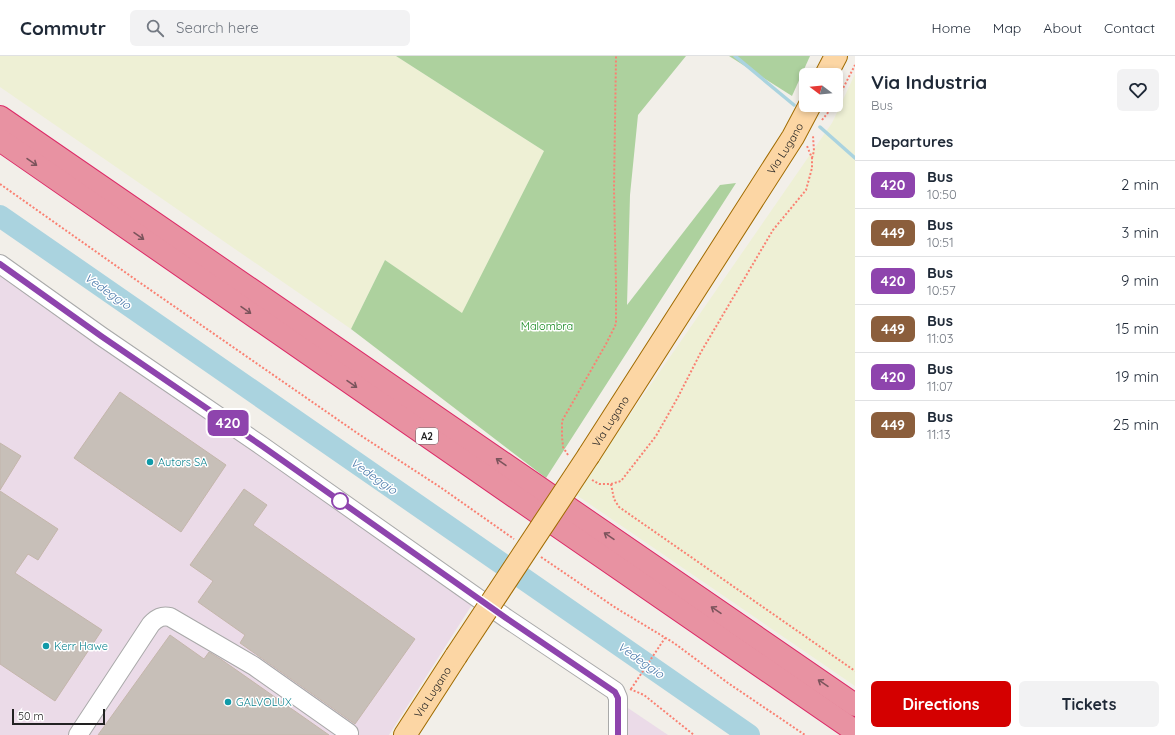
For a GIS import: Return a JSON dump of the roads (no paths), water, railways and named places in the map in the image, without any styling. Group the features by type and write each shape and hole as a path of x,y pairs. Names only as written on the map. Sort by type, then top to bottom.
{"highway":[{"name":"A2","path":"0,116 855,705"},
{"name":"A2","path":"0,140 855,731"}],"main road":[{"path":"830,68 836,56"},
{"name":"Via Lugano","path":"405,735 580,457 803,136 816,113"}],"street":[{"path":"0,264 506,618 623,690 618,698 618,735"},
{"path":"78,735 151,624 160,617 165,616 170,617 254,666 350,733"}],"waterway":[{"path":"735,56 794,105"},
{"path":"820,127 855,158"},
{"name":"Vedeggio","path":"0,216 749,735"}],"place":[{"name":"Autors SA","path":"150,462"},
{"name":"Kerr Hawe","path":"46,646"},
{"name":"GALVOLUX","path":"228,702"}],"park label":[{"name":"Malombra","path":"547,326"}]}
